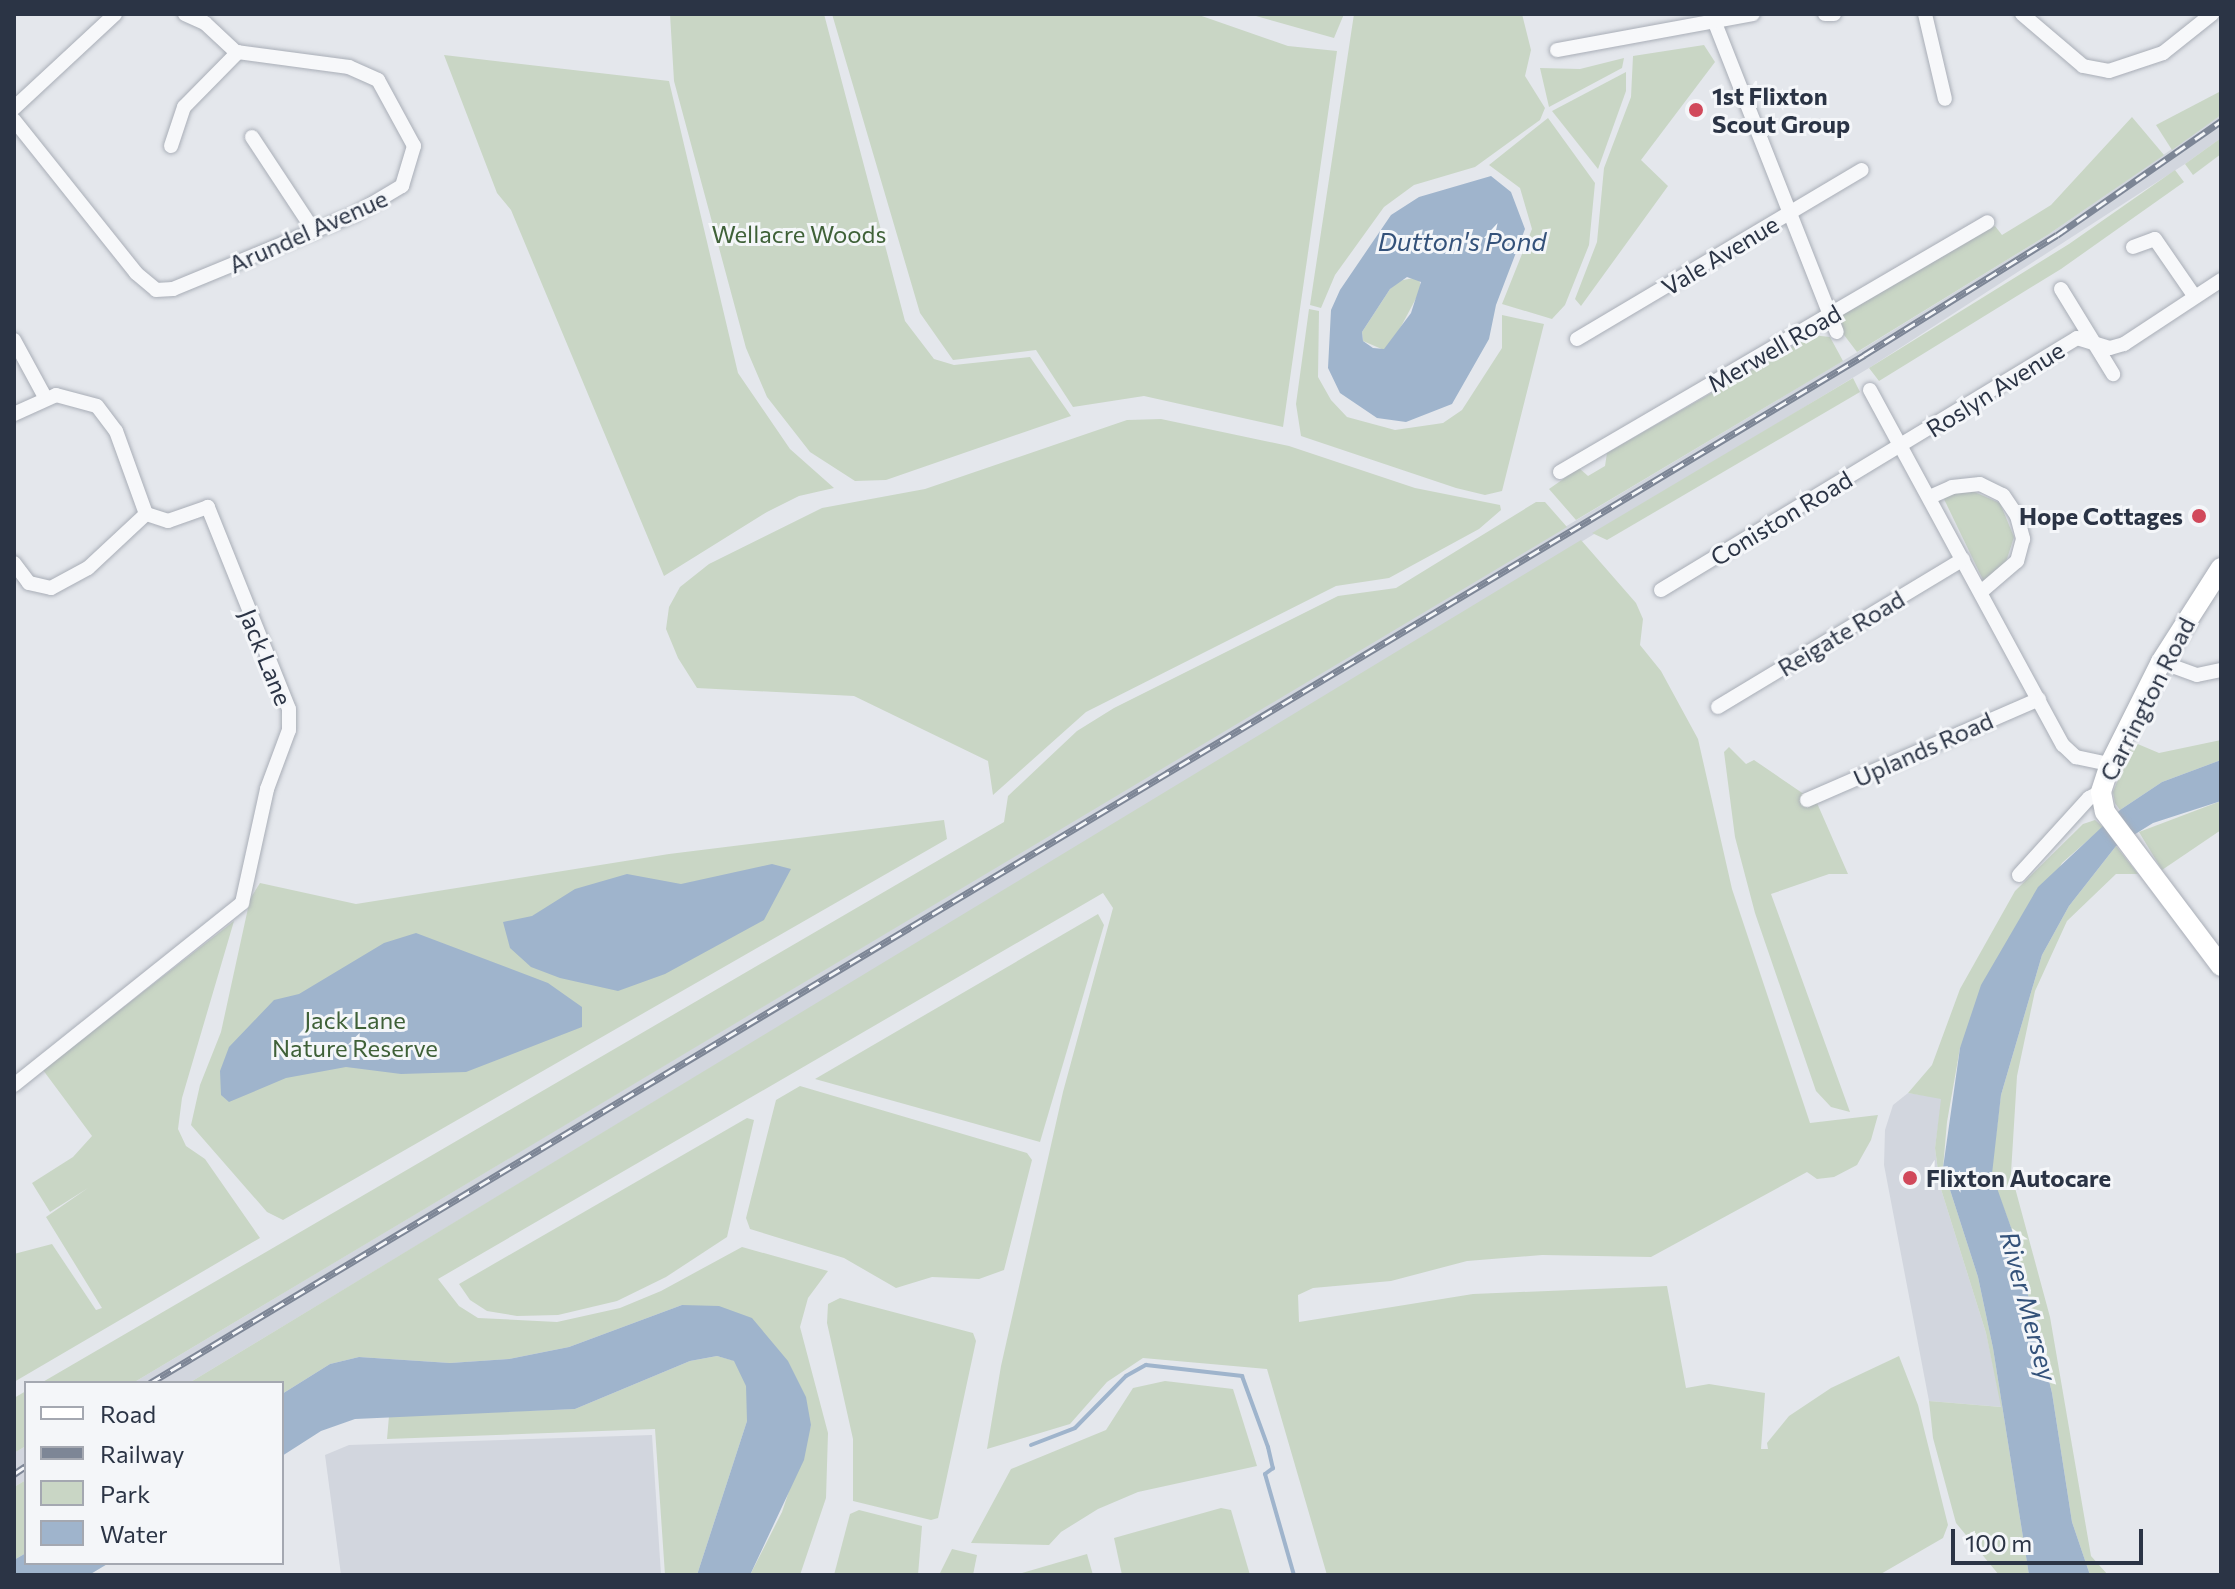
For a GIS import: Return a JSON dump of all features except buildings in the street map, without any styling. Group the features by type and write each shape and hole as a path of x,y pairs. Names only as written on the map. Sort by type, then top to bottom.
{"main road":[{"name":"Carrington Road","path":"2103,802 2110,764 2161,662 2221,568"},
{"path":"2103,802 2133,850 2221,966"}],"street":[{"path":"14,108 115,14"},
{"path":"169,137 184,107 238,52 206,19 185,14"},
{"path":"1557,50 1753,14"},
{"path":"1825,14 1834,14"},
{"path":"1925,14 1945,99"},
{"path":"2022,14 2083,66 2109,71 2137,65 2189,36 2212,14"},
{"path":"1707,21 1789,214 1827,318 1837,332"},
{"name":"Arundel Avenue","path":"14,120 136,273 156,290 173,289 314,231 378,203 402,186 414,156 411,135 388,91 365,72 238,52"},
{"path":"253,145 314,231"},
{"name":"Vale Avenue","path":"1577,339 1862,170"},
{"name":"Merwell Road","path":"1560,472 1987,222"},
{"path":"2133,247 2155,239 2195,297"},
{"name":"Roslyn Avenue","path":"1902,446 2077,338 2089,338 2110,348 2124,344 2221,280"},
{"name":"Roslyn Avenue","path":"2061,289 2113,374"},
{"path":"14,340 45,397"},
{"path":"1870,390 2068,752 2110,764"},
{"path":"14,414 45,397 82,399 106,414 146,514 88,568 51,588 29,583 14,563"},
{"name":"Coniston Road","path":"1661,590 1902,446"},
{"path":"1930,497 1952,487 1980,484 2003,495 2017,516 2023,539 2017,561 1981,592"},
{"name":"Jack Lane","path":"14,1085 242,903 267,789 289,730 289,709 208,507 168,521 146,514"},
{"name":"Reigate Road","path":"1718,707 1963,559"},
{"path":"2161,662 2197,675 2221,670"},
{"name":"Uplands Road","path":"1807,800 2039,699"},
{"name":"Carrington Road","path":"2019,875 2075,815 2103,802"}],"shaded area":[{"path":"2221,115 2221,138 2185,164 1869,368 192,1381 136,1381 1861,350 2049,234"},
{"path":"1908,1093 1942,1098 1935,1148 1940,1186 1986,1333 2002,1407 1929,1401 1884,1165 1885,1130 1893,1105"},
{"path":"652,1435 661,1575 341,1575 325,1455 349,1445"},
{"path":"24,1447 24,1481 14,1487 14,1453"}],"green space":[{"name":"Wellacre Woods","path":"670,14 824,14 905,321 934,359 954,365 1030,357 1071,416 886,480 855,481 810,452 767,397 746,348 674,81"},
{"path":"832,14 1196,14 1288,46 1337,51 1283,427 1144,396 1073,407 1036,350 953,360 920,313"},
{"path":"1249,14 1344,14 1334,38"},
{"path":"1354,14 1522,14 1531,50 1525,76 1545,108 1540,120 1475,167 1414,185 1384,207 1335,275 1321,308 1310,305"},
{"path":"1704,45 1715,62 1641,160 1668,186 1581,306 1575,299 1597,242 1604,168 1631,97 1633,56"},
{"path":"444,55 669,81 738,373 790,449 834,488 799,496 767,512 664,576 511,210 497,193"},
{"path":"1624,58 1622,68 1549,107 1540,68 1580,69"},
{"path":"1626,72 1626,91 1598,169 1552,111"},
{"path":"2221,91 2221,115 2172,150 2156,125"},
{"path":"2132,117 2164,155 2049,234 1857,352 1841,331 1841,316 1995,226 2002,235 2051,205"},
{"path":"1548,118 1595,183 1589,245 1565,305 1552,319 1502,304 1532,229 1520,188 1489,165"},
{"path":"2221,138 2221,154 2193,175 2185,164"},
{"path":"2175,170 2184,182 2061,269 1879,381 1869,368 2069,244"},
{"path":"1419,277 1421,289 1396,336 1384,350 1363,341 1362,332 1390,289 1398,281"},
{"path":"1309,309 1319,311 1318,377 1331,400 1347,417 1395,430 1443,423 1462,410 1502,348 1502,315 1544,324 1502,491 1485,495 1456,488 1301,436 1296,404"},
{"path":"1812,335 1830,337 1843,361 1576,520 1549,489 1579,468 1588,476 1605,466 1607,453"},
{"path":"1853,378 1860,392 1607,540 1592,533"},
{"path":"1161,419 1289,446 1415,488 1500,505 1501,510 1479,529 1389,578 1336,586 1086,712 993,795 988,761 854,696 697,688 678,658 666,629 669,607 680,587 709,564 822,508 925,489 1127,420"},
{"path":"1970,490 2000,503 2014,537 2005,565 1984,582 1943,497"},
{"path":"1536,502 1545,502 1567,527 136,1381 44,1381 1004,822 1008,796 1077,731 1114,708 1338,596 1396,588"},
{"path":"1581,540 1636,603 1643,619 1640,645 1661,671 1698,739 1732,889 1810,1123 1878,1115 1871,1140 1857,1165 1834,1177 1817,1179 1807,1172 1651,1257 1542,1255 1467,1261 1391,1281 1313,1288 1298,1295 1299,1322 1473,1294 1667,1286 1686,1388 1709,1384 1765,1393 1761,1449 1768,1449 1767,1443 1789,1416 1831,1388 1899,1356 1918,1405 1948,1525 1943,1538 1879,1575 1327,1575 1267,1369 1143,1358 1107,1382 1070,1424 987,1449 1001,1366 1063,1092 1113,908 1103,893 438,1279 459,1306 478,1318 557,1322 620,1308 661,1291 742,1247 828,1271 808,1298 800,1327 828,1433 826,1498 800,1575 750,1575 782,1512 811,1425 682,1305 569,1347 509,1359 450,1363 359,1357 330,1364 284,1393 284,1381 192,1381"},
{"path":"2221,740 2221,760 2162,782 2120,810 2115,803 2113,792 2133,742 2159,753"},
{"path":"1729,747 1746,764 1754,760 1817,803 1848,874 1829,874 1771,894 1850,1112 1831,1107 1816,1091 1755,913 1735,837 1724,752"},
{"path":"2221,801 2221,830 2162,870 2139,832"},
{"name":"Jack Lane Nature Reserve","path":"944,820 947,839 283,1220 267,1212 191,1125 200,1085 221,1032 250,899 260,883 356,904 669,854"},
{"path":"2095,820 2103,827 2062,863 1960,1048 1947,1122 1943,1168 1978,1277 1993,1348 2029,1575 1999,1575 1956,1523 1933,1438 1929,1401 2001,1407 1986,1333 1940,1186 1935,1148 1941,1099 1908,1093 1932,1065 1960,989 2015,891 2083,824"},
{"path":"2116,846 2138,874 2116,874 2067,921 2035,991 2017,1076 2011,1173 2050,1317 2091,1556 2108,1575 2090,1575 2072,1522 2052,1393 2013,1233 1991,1174 2001,1095 2042,955 2069,906"},
{"path":"1098,914 1104,925 1040,1142 815,1079"},
{"path":"234,921 182,1098 178,1129 186,1146 205,1159 260,1238 14,1382 14,1254 52,1244 96,1310 102,1308 46,1217 88,1188 50,1212 32,1183 73,1157 92,1136 43,1070"},
{"path":"800,1086 1027,1153 1032,1160 1004,1270 979,1279 932,1277 896,1288 844,1258 750,1229 746,1218 776,1100"},
{"path":"747,1118 754,1120 727,1237 666,1277 617,1301 558,1315 517,1316 487,1311 470,1300 459,1284"},
{"path":"840,1298 973,1333 976,1341 938,1518 931,1520 853,1501 853,1439 827,1323 828,1304"},
{"path":"717,1356 735,1361 747,1386 747,1421 697,1575 665,1575 655,1429 387,1439 389,1416 575,1409 690,1361"},
{"path":"1165,1381 1233,1389 1257,1466 1138,1492 1098,1509 1061,1532 1049,1545 971,1543 1011,1469 1106,1430 1133,1388"},
{"path":"24,1392 24,1447 14,1453 14,1398"},
{"path":"24,1481 24,1554 14,1560 14,1487"},
{"path":"1221,1508 1231,1510 1250,1575 1122,1575 1114,1538"},
{"path":"859,1510 922,1526 918,1575 834,1575 850,1514"},
{"path":"952,1549 977,1555 973,1575 939,1575"},
{"path":"1087,1554 1093,1575 1015,1575"}],"water":[{"name":"Dutton's Pond","path":"1491,176 1511,192 1525,229 1496,305 1489,339 1452,404 1406,422 1377,418 1340,393 1328,368 1331,310 1340,290 1391,215 1419,197","holes":["1407,277 1421,282 1411,313 1384,349 1373,348 1363,341 1362,332 1390,289"]},
{"name":"River Mersey","path":"2221,760 2221,801 2153,823 2116,846 2069,906 2042,955 2001,1095 1992,1174 2013,1233 2052,1393 2072,1522 2090,1575 2029,1575 1993,1348 1978,1277 1943,1168 1960,1048 1981,985 2038,887 2120,810 2162,782"},
{"path":"772,864 791,869 764,920 665,974 618,991 560,978 531,967 510,948 503,922 532,916 575,889 627,874 681,884"},
{"path":"416,933 548,983 582,1007 582,1027 466,1072 401,1074 346,1067 286,1078 229,1102 221,1095 220,1071 229,1047 274,1000 299,994 384,943"},
{"path":"682,1305 719,1306 752,1318 788,1361 806,1397 811,1425 804,1460 750,1575 697,1575 747,1421 746,1386 734,1361 717,1356 690,1361 575,1409 355,1419 321,1431 284,1455 284,1393 330,1364 359,1357 450,1363 509,1359 569,1347"},
{"path":"24,1554 24,1565 106,1565 89,1575 14,1575 14,1560"}],"waterway":[{"path":"1031,1445 1075,1428 1126,1376 1146,1365 1242,1376 1268,1447 1273,1468 1265,1474 1294,1575"}],"railway":[{"path":"153,1381 1864,355 2057,235 2221,121"},
{"path":"14,1474 24,1467"}],"place":[{"name":"1st Flixton Scout Group","path":"1696,110"},
{"name":"Hope Cottages","path":"2199,516"},
{"name":"Flixton Autocare","path":"1910,1178"}]}
